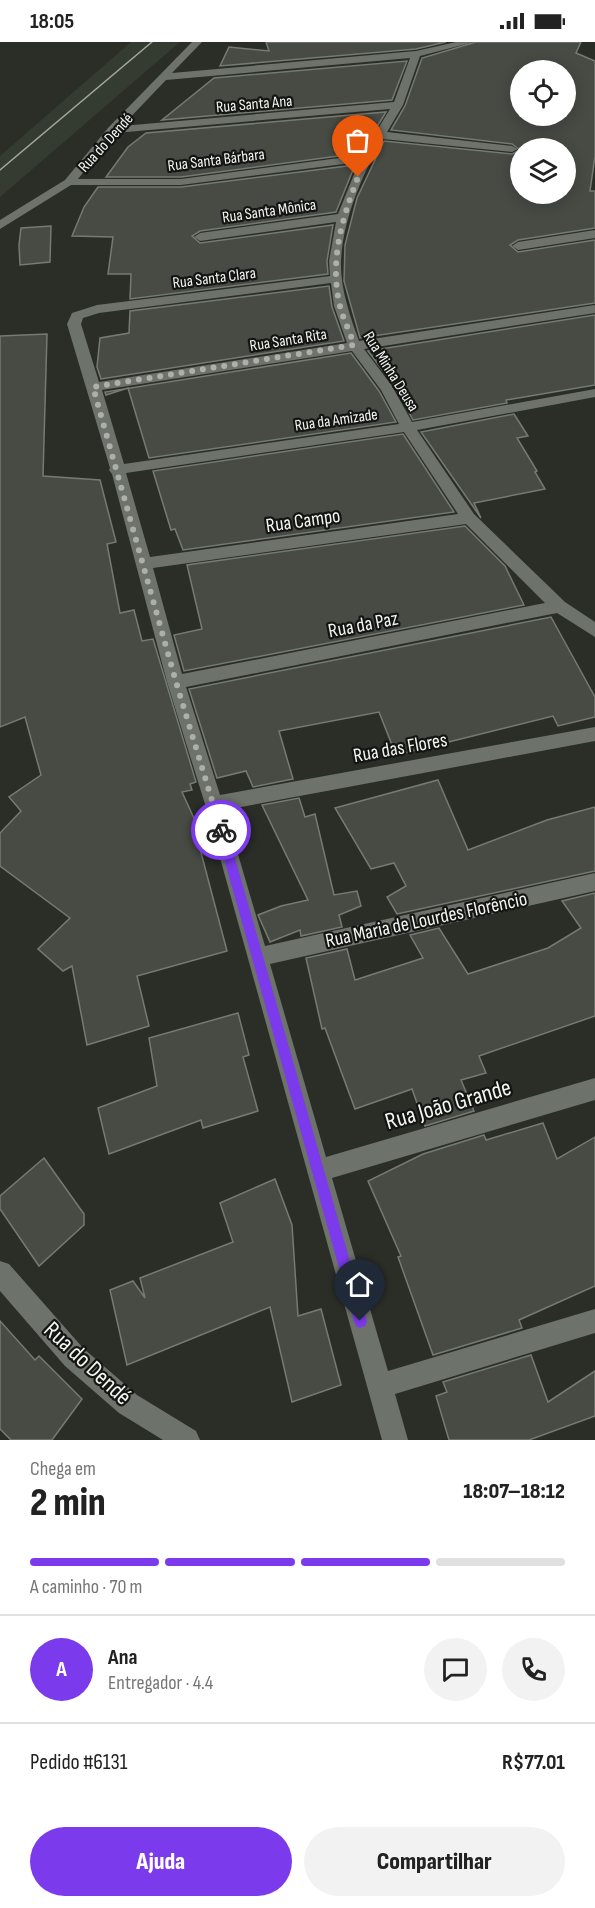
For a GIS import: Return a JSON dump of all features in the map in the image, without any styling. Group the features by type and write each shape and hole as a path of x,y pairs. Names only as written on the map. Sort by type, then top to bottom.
{"street":[{"name":"Rua do Dendé","path":"0,225 69,182 112,130 197,42"},
{"path":"165,77 416,54 469,42"},
{"name":"Rua Minha Deusa","path":"416,54 398,105 366,158 343,217 335,261 340,306 354,345 387,389 408,427 469,518 560,606 595,631"},
{"name":"Rua Santa Ana","path":"112,130 398,105"},
{"path":"380,135 510,149"},
{"name":"Rua Santa Bárbara","path":"69,182 181,182 366,158"},
{"name":"Rua Santa Mônica","path":"200,237 343,217"},
{"path":"518,246 595,234"},
{"name":"Rua Santa Clara","path":"93,387 74,324 77,316 97,309 336,279"},
{"name":"Rua Santa Rita","path":"93,387 595,309"},
{"path":"93,387 395,1440"},
{"name":"Rua da Amizade","path":"116,470 408,427 595,393"},
{"name":"Rua Campo","path":"143,564 469,518"},
{"name":"Rua da Paz","path":"176,682 560,606"},
{"name":"Rua das Flores","path":"214,804 595,734"},
{"name":"Rua Maria de Lourdes Florêncio","path":"257,957 595,882"},
{"name":"Rua João Grande","path":"317,1171 595,1089"},
{"name":"Rua do Dendé","path":"0,1273 74,1357 128,1404 187,1440"},
{"path":"379,1386 595,1321"}],"shaded area":[{"path":"131,42 180,42 0,197 0,156"}],"building":[{"path":"266,42 446,42 416,49 220,66 229,47 269,51"},
{"path":"476,42 581,42 576,53 595,61 595,156 590,191 595,191 595,228 518,240 510,245 518,252 595,240 595,303 360,338 344,281 345,245 357,198 384,141 510,154 510,204 576,204 576,138 510,138 510,144 391,130 405,106 422,58"},
{"path":"407,61 392,100 162,120 214,78"},
{"path":"386,112 361,153 181,177 106,177 128,147 146,133"},
{"path":"355,165 336,212 200,231 192,236 200,243 333,225 327,261 328,274 130,299 131,274 108,274 113,237 72,236 84,207 98,187 181,187"},
{"path":"51,226 50,262 20,265 21,228"},
{"path":"329,286 332,307 344,341 101,379 97,367 100,338 129,333 130,311"},
{"path":"595,315 595,385 506,400 507,403 413,420 394,385 368,351"},
{"path":"47,334 43,476 100,480 116,542 107,544 120,613 134,610 142,641 153,639 196,782 190,784 192,790 182,792 197,825 194,826 227,951 137,976 149,1026 87,1045 72,966 63,971 38,949 70,918 0,866 0,833 21,811 9,797 41,775 25,717 0,727 0,336"},
{"path":"351,353 379,391 396,422 149,458 128,388"},
{"path":"126,389 106,395 105,392"},
{"path":"514,414 528,436 517,438 545,489 474,503 481,518 421,432"},
{"path":"403,434 454,512 183,550 175,529 171,530 153,471"},
{"path":"465,526 505,566 524,605 184,671 174,635 202,629 187,565"},
{"path":"551,617 595,697 595,717 558,726 553,716 396,755 379,712 279,731 293,779 253,787 246,771 217,778 189,689"},
{"path":"438,780 468,850 547,820 595,807 595,871 397,914 387,897 406,886 394,863 371,869 335,808"},
{"path":"299,798 305,817 315,814 334,895 357,891 361,906 339,915 342,927 301,936 300,930 270,942 258,915 281,906 308,900 262,805"},
{"path":"595,893 595,1016 479,1056 486,1073 461,1080 474,1111 425,1126 412,1089 355,1109 325,1028 322,1029 306,958 347,949 355,980 423,958 410,935 439,928 468,974 548,948 581,928 562,901"},
{"path":"238,1013 249,1055 243,1057 258,1111 203,1128 201,1120 109,1154 98,1108 157,1086 149,1038"},
{"path":"543,1123 557,1159 595,1137 595,1286 519,1320 522,1328 433,1355 398,1257 401,1256 368,1181 423,1154 484,1135 486,1140"},
{"path":"44,1158 84,1214 84,1225 39,1266 0,1209 0,1196"},
{"path":"275,1179 292,1225 298,1316 321,1309 341,1385 292,1402 270,1307 127,1365 110,1290 133,1281 145,1298 140,1278 233,1242 220,1203"},
{"path":"0,1321 35,1360 39,1356 82,1399 52,1440 11,1440 0,1429"},
{"path":"531,1355 548,1402 595,1371 595,1416 529,1440 449,1440 436,1396 447,1392 443,1382"}],"tram line":[{"path":"0,170 152,42"}],"way so far":[{"path":"221,830 176,682 116,470 108,433 93,387 354,345 340,306 335,261 343,217 358,177"}],"route":[{"path":"221,830 360,1321"}]}
